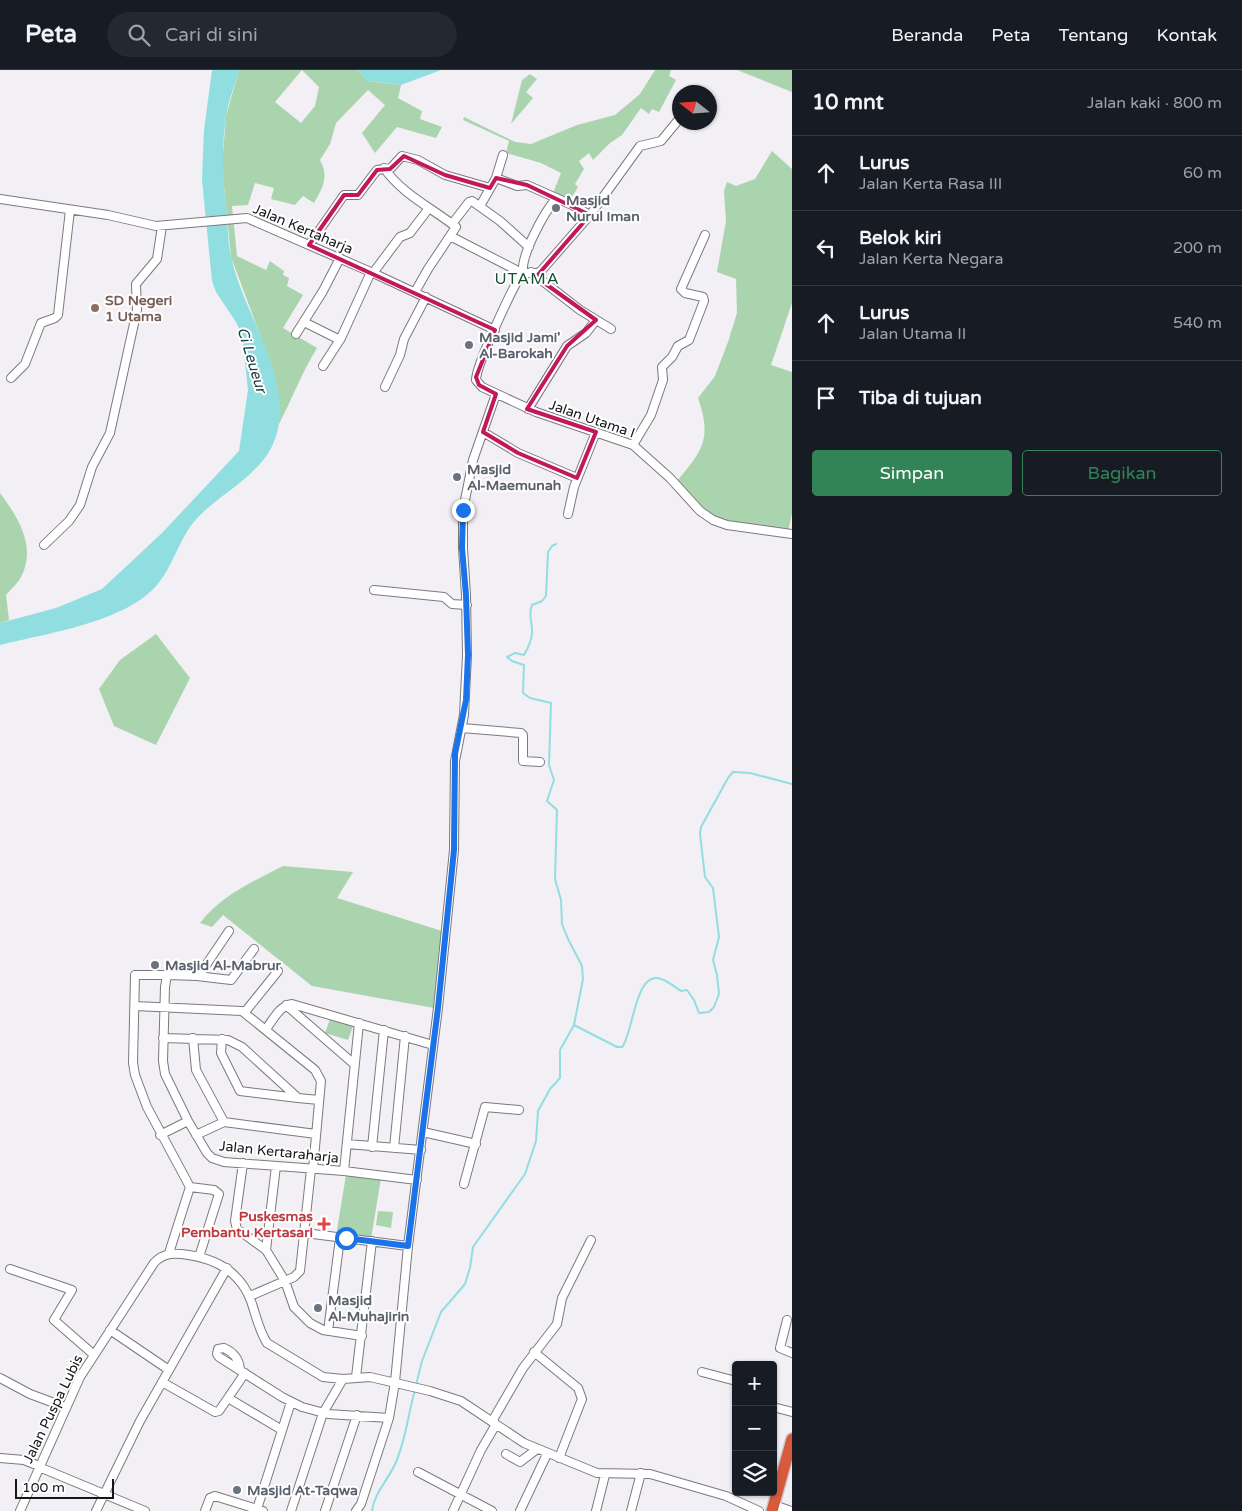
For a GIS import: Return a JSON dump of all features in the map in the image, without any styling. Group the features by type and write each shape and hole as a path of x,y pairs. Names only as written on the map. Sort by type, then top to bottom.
{"highway":[{"path":"773,1508 792,1439"}],"street":[{"path":"525,272 537,273 541,271 590,215 640,146 661,142 672,128"},
{"path":"480,206 496,178 503,155"},
{"path":"309,245 344,196 358,195 376,171 391,168 401,156 418,160 445,175 490,188"},
{"path":"384,168 394,181 456,227 415,292"},
{"path":"496,178 517,186 527,185 590,215"},
{"name":"Jalan Kertaharja","path":"0,199 162,226 239,217 256,221 372,272 495,330"},
{"name":"Jalan Utama I","path":"556,199 544,213 529,248 525,272 495,330 476,376 479,385 528,409 633,445 670,478 700,511 713,520 728,525 792,534"},
{"path":"452,224 468,202 480,206 529,248"},
{"path":"323,366 340,340 372,272 400,237 410,233 429,208"},
{"path":"11,378 25,364 42,321 54,319 58,314 70,210"},
{"path":"44,545 75,514 83,497 92,467 110,433 137,310 136,284 157,259 162,226"},
{"path":"633,445 651,415 663,380 662,367 672,357 678,346 689,340 704,301 703,297 685,293 682,288 705,235"},
{"path":"450,236 525,272 611,329"},
{"path":"296,334 331,278 340,258"},
{"path":"385,387 400,355 404,339 426,297"},
{"path":"528,409 567,346 586,333 596,320"},
{"path":"304,322 340,340"},
{"path":"356,1511 361,1504 389,1418 395,1382 408,1246 423,1132 454,850 455,754 462,728 466,682 462,548 463,510 471,468 496,394"},
{"path":"483,432 518,453 577,478"},
{"path":"568,514 577,478 596,432"},
{"path":"374,590 444,597 453,604 465,605"},
{"path":"462,728 521,733 523,735 523,761 540,762"},
{"path":"197,976 207,966 229,931"},
{"path":"254,948 231,980 197,976 136,974 133,1070 160,1135 190,1187 169,1253 199,1257 227,1268 238,1277 250,1296 262,1336 269,1345 323,1377 343,1379 356,1377 395,1382 465,1402 494,1425 547,1454 606,1475 641,1473 705,1489 736,1500 759,1511"},
{"path":"245,1012 278,971"},
{"name":"Jalan Kertaraharja","path":"167,975 164,1006 164,1071 188,1121 212,1158 243,1163 344,1171 417,1180"},
{"path":"286,1005 300,1005 433,1045"},
{"path":"266,1029 286,1005"},
{"path":"286,1005 354,1064"},
{"path":"135,1006 226,1009 245,1012 318,1073 321,1081 300,1271 294,1277 250,1296"},
{"path":"344,1171 359,1022"},
{"path":"372,1147 384,1030"},
{"path":"394,1148 405,1036"},
{"path":"163,1038 231,1040 242,1047 298,1098"},
{"path":"193,1038 196,1070 224,1122"},
{"path":"222,1039 220,1048 223,1058 240,1090 319,1100"},
{"path":"464,1184 485,1107 519,1110"},
{"path":"160,1135 188,1121"},
{"path":"196,1135 224,1122 316,1134"},
{"path":"423,1132 476,1144"},
{"path":"347,1144 420,1150"},
{"path":"243,1163 236,1226 240,1232 266,1250 286,1281 298,1312 315,1327 328,1332 362,1336"},
{"path":"266,1250 276,1166"},
{"path":"190,1187 214,1190 219,1194 199,1257"},
{"path":"305,1234 408,1246"},
{"path":"328,1332 340,1238"},
{"path":"452,1511 494,1425 494,1418 534,1352 557,1324 562,1298 591,1240"},
{"path":"356,1377 372,1241"},
{"name":"Jalan Puspa Lubis","path":"20,1511 65,1407 93,1354 154,1263 161,1256 169,1253"},
{"path":"96,1511 140,1421 227,1268"},
{"path":"10,1269 72,1290 54,1320 93,1354"},
{"path":"787,1320 780,1349 792,1353"},
{"path":"110,1330 169,1370"},
{"path":"534,1352 578,1388 581,1394 580,1406 559,1458"},
{"path":"162,1382 214,1412 220,1409 228,1398 242,1371 291,1402 323,1413 389,1418"},
{"path":"702,1372 732,1380"},
{"path":"0,1378 30,1394 65,1407"},
{"path":"291,1511 323,1413 343,1379"},
{"path":"228,1398 282,1430"},
{"path":"205,1511 213,1496 260,1510 291,1402"},
{"path":"777,1408 792,1412"},
{"path":"325,1511 357,1415"},
{"path":"506,1454 520,1462 537,1449"},
{"path":"523,1510 547,1454"},
{"path":"0,1458 24,1460 105,1492 146,1511"},
{"path":"418,1472 492,1511"},
{"path":"631,1511 638,1492 641,1473"},
{"path":"596,1511 606,1475"},
{"path":"773,1508 791,1511"}],"highlighted area":[{"path":"404,156 445,175 490,188 496,178 527,185 590,215 536,277 596,320 567,346 527,409 596,432 577,478 518,453 483,432 496,394 479,385 476,377 495,330 309,245 344,195 358,195 377,170 390,169"}],"green space":[{"path":"239,70 302,70 358,70 367,81 401,85 398,98 422,111 420,119 442,127 436,138 397,127 375,153 362,133 385,105 368,90 336,123 330,144 320,160 324,171 324,182 314,203 303,196 295,205 271,199 274,188 255,183 248,205 232,206 237,256 266,270 270,261 284,271 283,275 289,278 287,286 303,295 283,328 317,348 279,424 278,390 269,359 231,257 222,165 226,116","holes":["302,70 319,87 315,106 301,123 275,102"]},
{"path":"655,70 671,70 669,76 676,80 659,112 652,109 649,114 641,108 622,135 610,143 593,160 589,153 579,161 584,169 575,184 578,187 569,202 553,193 561,173 541,163 506,153 509,141 463,120 464,117 515,142 531,144 577,125 615,115 640,94"},
{"path":"737,70 792,70 792,92"},
{"path":"530,74 537,79 526,92 533,98 511,124 522,80"},
{"path":"772,151 792,169 792,303 771,365 792,372 792,514 788,531 721,519 703,509 677,481 699,452 704,434 704,423 698,398 715,376 737,313 736,279 717,272 726,221 724,191 727,182 736,186 755,179"},
{"path":"0,493 19,522 26,544 27,555 21,577 6,595 9,620 0,623"},
{"path":"156,634 190,678 156,745 114,726 99,689 120,660"},
{"path":"283,866 353,872 337,898 442,931 434,1008 312,986 223,915 212,927 200,923 228,897"},
{"path":"330,1019 353,1026 348,1040 325,1033"},
{"path":"346,1175 381,1178 371,1239 336,1236"},
{"path":"378,1211 393,1212 391,1228 376,1225"}],"water":[{"name":"Ci Leueur","path":"212,70 239,70 227,111 223,142 228,238 238,282 275,375 279,398 279,421 273,444 266,456 247,477 202,513 193,523 163,578 143,598 125,609 84,625 0,645 0,623 56,608 102,589 162,533 239,451 248,390 242,335 236,322 216,292 212,281 202,180 204,130"},
{"path":"358,70 441,70 401,85 367,81"}],"waterway":[{"path":"416,1385 422,1361 441,1312 465,1284 470,1268 473,1247 525,1174 536,1141 538,1111 550,1089 560,1078 560,1050 574,1025 583,979 582,966 562,924 561,900 555,879 557,810 547,801 554,780 549,765 551,703 530,698 523,693 524,665 507,657 515,653 524,655 529,646 532,633 531,608 532,605 542,601 546,596 548,552 556,544"},
{"path":"574,1025 617,1047 622,1047 626,1040 640,993 645,984 652,979 664,980 681,991 687,990 694,1000 699,1013 709,1012 714,1007 719,994 713,960 719,937 713,888 705,877 700,834 701,827 733,772 750,773 792,784"},
{"path":"372,1511 373,1504 399,1453 415,1390"}],"place":[{"name":"Masjid Nurul Iman","path":"556,208"},
{"name":"SD Negeri 1 Utama","path":"95,308"},
{"name":"Masjid Jami' Al-Barokah","path":"469,345"},
{"name":"Masjid Al-Maemunah","path":"457,477"},
{"name":"Masjid Al-Mabrur","path":"155,965"},
{"name":"Puskesmas Pembantu Kertasari","path":"324,1224"},
{"name":"Masjid Al-Muhajirin","path":"318,1308"},
{"name":"Masjid At-Taqwa","path":"237,1490"}],"district":[{"name":"UTAMA","path":"527,279"}],"route":[{"path":"346,1238 408,1246 438,1008 444,932 454,850 455,754 462,728 466,700 468,655 462,548 463,510"}]}
